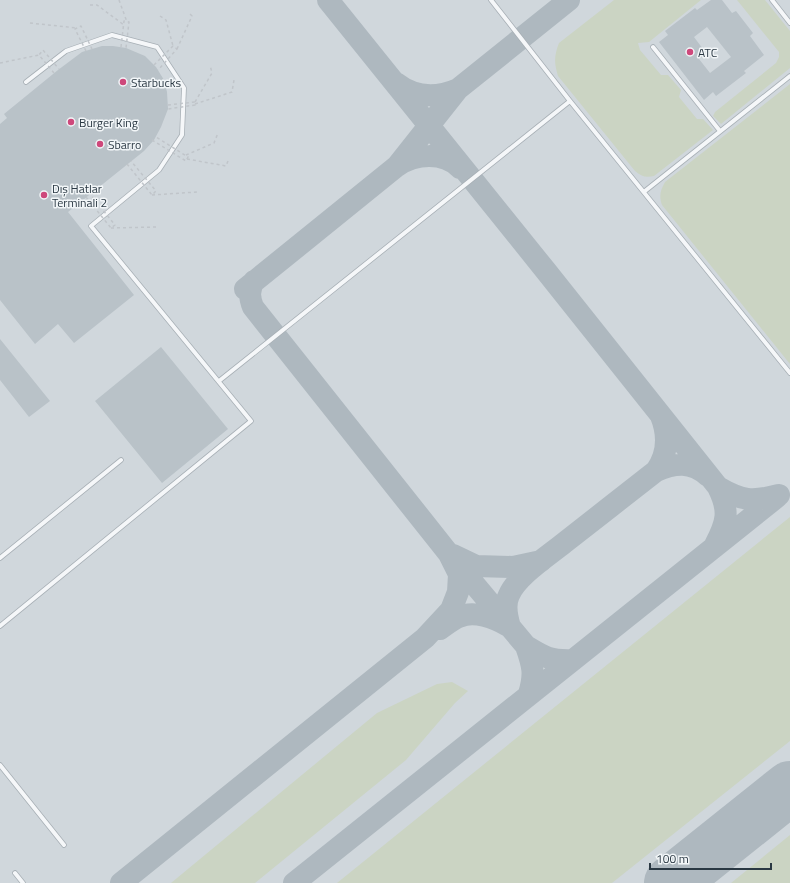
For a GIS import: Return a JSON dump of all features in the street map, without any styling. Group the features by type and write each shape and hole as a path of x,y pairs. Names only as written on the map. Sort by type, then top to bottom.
{"lane":[{"path":"491,0 570,101 645,191 790,373"},
{"path":"772,0 790,23"},
{"path":"0,626 251,422 220,381 91,226 159,170 182,135 184,88 157,47 112,35 66,51 26,82"},
{"path":"653,47 720,131"},
{"path":"645,191 790,76"},
{"path":"220,381 570,101"},
{"path":"0,558 121,460"},
{"path":"0,765 64,845"},
{"path":"15,873 23,883"}],"path":[{"path":"119,0 126,22 129,22 126,48"},
{"path":"90,4 97,5 124,25"},
{"path":"158,70 177,50 192,16 188,12"},
{"path":"160,16 166,20 173,46 177,50"},
{"path":"121,46 124,21 126,22"},
{"path":"30,23 77,28 81,26 92,49"},
{"path":"77,28 75,29 86,51"},
{"path":"154,65 173,46"},
{"path":"0,63 38,55 43,50 59,70"},
{"path":"38,55 54,73"},
{"path":"168,108 195,106 195,103 212,73 210,65"},
{"path":"168,105 195,103 232,92 234,80"},
{"path":"186,155 214,143 218,133"},
{"path":"156,137 186,155 188,157 187,159"},
{"path":"152,140 186,161 187,159 226,166 228,161"},
{"path":"131,161 156,191 152,195"},
{"path":"127,164 152,195"},
{"path":"152,195 197,192"},
{"path":"90,194 115,225 110,228"},
{"path":"86,197 110,228"},
{"path":"110,228 157,227"}],"shaded area":[{"path":"0,0 790,0 790,883 0,883"}],"green space":[{"path":"614,0 701,0 649,42 638,43 640,50 661,75 668,75 681,90 679,97 697,119 703,119 713,130 654,176 643,176 635,171 558,76 555,63 555,56 559,43"},
{"path":"737,0 765,0 790,31 790,68 721,124 713,116 715,112 776,63 779,57 779,52"},
{"path":"790,84 790,364 662,205 660,196 665,182"},
{"path":"790,517 790,741 612,883 337,883"},
{"path":"452,682 468,691 455,703 406,760 255,883 171,883 377,713 437,684"},
{"path":"790,835 790,883 731,883"}],"building":[{"path":"711,0 722,0 732,13 736,11 753,33 750,36 764,55 744,71 746,73 716,96 713,92 704,100 659,42 668,35 665,31 695,8 697,10","holes":["707,27 731,57 710,73 699,59 702,57 703,49 694,37"]},
{"name":"Dış Hatlar Terminali 2","path":"102,46 126,48 145,56 156,67 164,80 167,92 168,109 154,140 144,151 68,212 134,295 74,343 58,324 35,344 0,300 0,124 7,118 4,114 58,70 82,52"},
{"path":"0,339 50,401 29,417 0,380"},
{"path":"161,347 228,429 162,483 95,401"}],"taxiway":[{"path":"328,0 718,487 741,498 747,499 761,499 779,495"},
{"path":"245,289 397,166 458,89 569,0"},
{"path":"396,83 411,92 426,95 442,94 458,89"},
{"path":"397,166 412,159 429,156 446,159 460,168"},
{"path":"254,281 250,294 253,307 449,554 526,646"},
{"path":"656,471 663,458 666,445 664,423 661,416"},
{"path":"510,627 506,607 507,599 519,581 542,560 656,471 670,466 683,465 702,471 708,476"},
{"path":"715,545 722,530 726,516 722,495 718,487"},
{"path":"294,883 777,497"},
{"path":"121,883 425,638 451,610 458,592 459,574 449,554"},
{"path":"453,555 476,566 513,567 541,561"},
{"path":"440,629 456,618 471,614 491,618 508,626"},
{"path":"529,694 533,675 526,646 548,658 573,660"}],"runway":[{"path":"671,883 790,788"}],"place":[{"name":"ATC","path":"690,52"},
{"name":"Starbucks","path":"123,82"},
{"name":"Burger King","path":"71,122"},
{"name":"Sbarro","path":"100,144"},
{"name":"Dış Hatlar Terminali 2","path":"44,195"}]}
